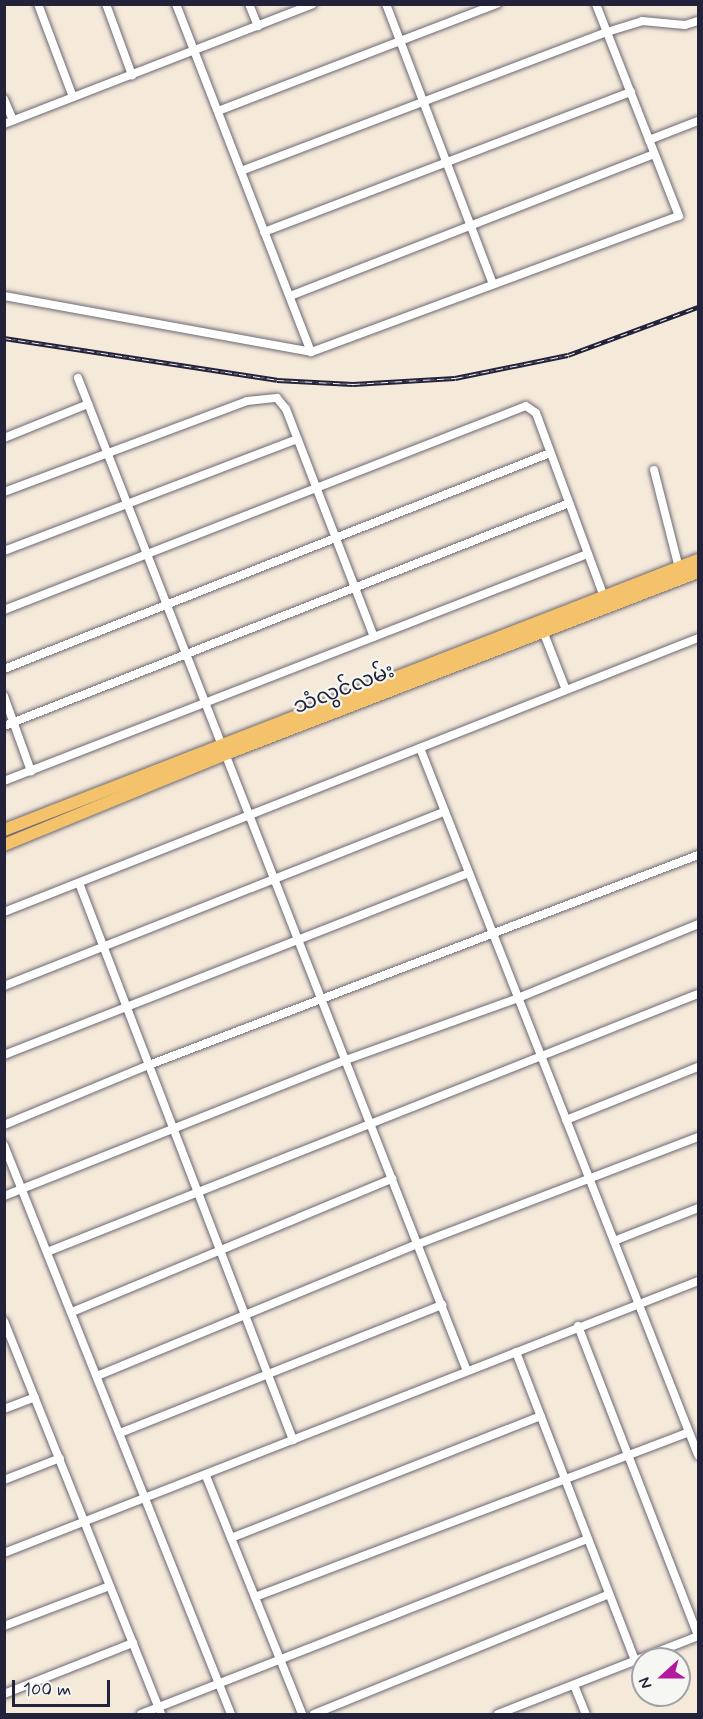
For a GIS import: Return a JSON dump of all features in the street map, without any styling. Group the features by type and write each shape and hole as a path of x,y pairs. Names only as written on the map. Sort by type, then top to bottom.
{"main road":[{"name":"သံလွင်လမ်း","path":"4,830 543,632 699,560"},
{"name":"သံလွင်လမ်း","path":"4,845 222,750 606,602 699,572"}],"street":[{"path":"38,4 73,97"},
{"path":"106,4 132,75"},
{"path":"176,4 311,352"},
{"path":"249,4 258,26"},
{"path":"4,124 313,4"},
{"path":"386,4 493,284"},
{"path":"218,111 497,4"},
{"path":"4,296 311,352 679,216 596,4"},
{"path":"241,171 607,32 642,21 685,25 699,21"},
{"path":"264,232 631,92"},
{"path":"4,99 13,120"},
{"path":"649,140 699,121"},
{"path":"290,296 471,223 654,154"},
{"path":"78,378 467,1371"},
{"path":"4,492 107,452 259,398 282,402 357,587 374,637"},
{"path":"4,438 88,404"},
{"path":"4,610 316,486 526,406 536,413 567,504 606,602"},
{"path":"4,551 126,502 297,439"},
{"path":"4,669 550,453"},
{"path":"654,470 679,568"},
{"path":"4,726 567,504"},
{"path":"4,781 587,554"},
{"path":"543,632 566,690"},
{"path":"4,912 699,638"},
{"path":"4,696 31,771"},
{"path":"420,748 699,1455"},
{"path":"4,986 445,811"},
{"path":"4,1125 149,1065 322,1002 699,855"},
{"path":"4,1055 469,873"},
{"path":"79,883 293,1440"},
{"path":"4,1196 346,1060 518,998 699,924"},
{"path":"47,1252 372,1126 699,994"},
{"path":"566,1120 699,1067"},
{"path":"97,1376 418,1244 699,1137"},
{"path":"4,1145 231,1714"},
{"path":"72,1312 392,1179"},
{"path":"614,1240 699,1208"},
{"path":"4,1553 206,1476 578,1326 699,1281"},
{"path":"120,1433 442,1305"},
{"path":"4,1321 7,1336 60,1458 159,1711"},
{"path":"578,1326 698,1636 670,1647"},
{"path":"516,1352 631,1651"},
{"path":"4,1409 35,1397"},
{"path":"231,1538 541,1416"},
{"path":"255,1597 689,1432"},
{"path":"4,1480 60,1458"},
{"path":"206,1476 302,1714"},
{"path":"141,1714 159,1711 219,1685 588,1539"},
{"path":"4,1626 110,1586"},
{"path":"314,1714 609,1594"},
{"path":"4,1694 133,1643"},
{"path":"498,1714 631,1663"},
{"path":"574,1685 586,1714"}],"railway":[{"path":"4,338 277,380 353,384 455,378 568,355 698,307"}]}
